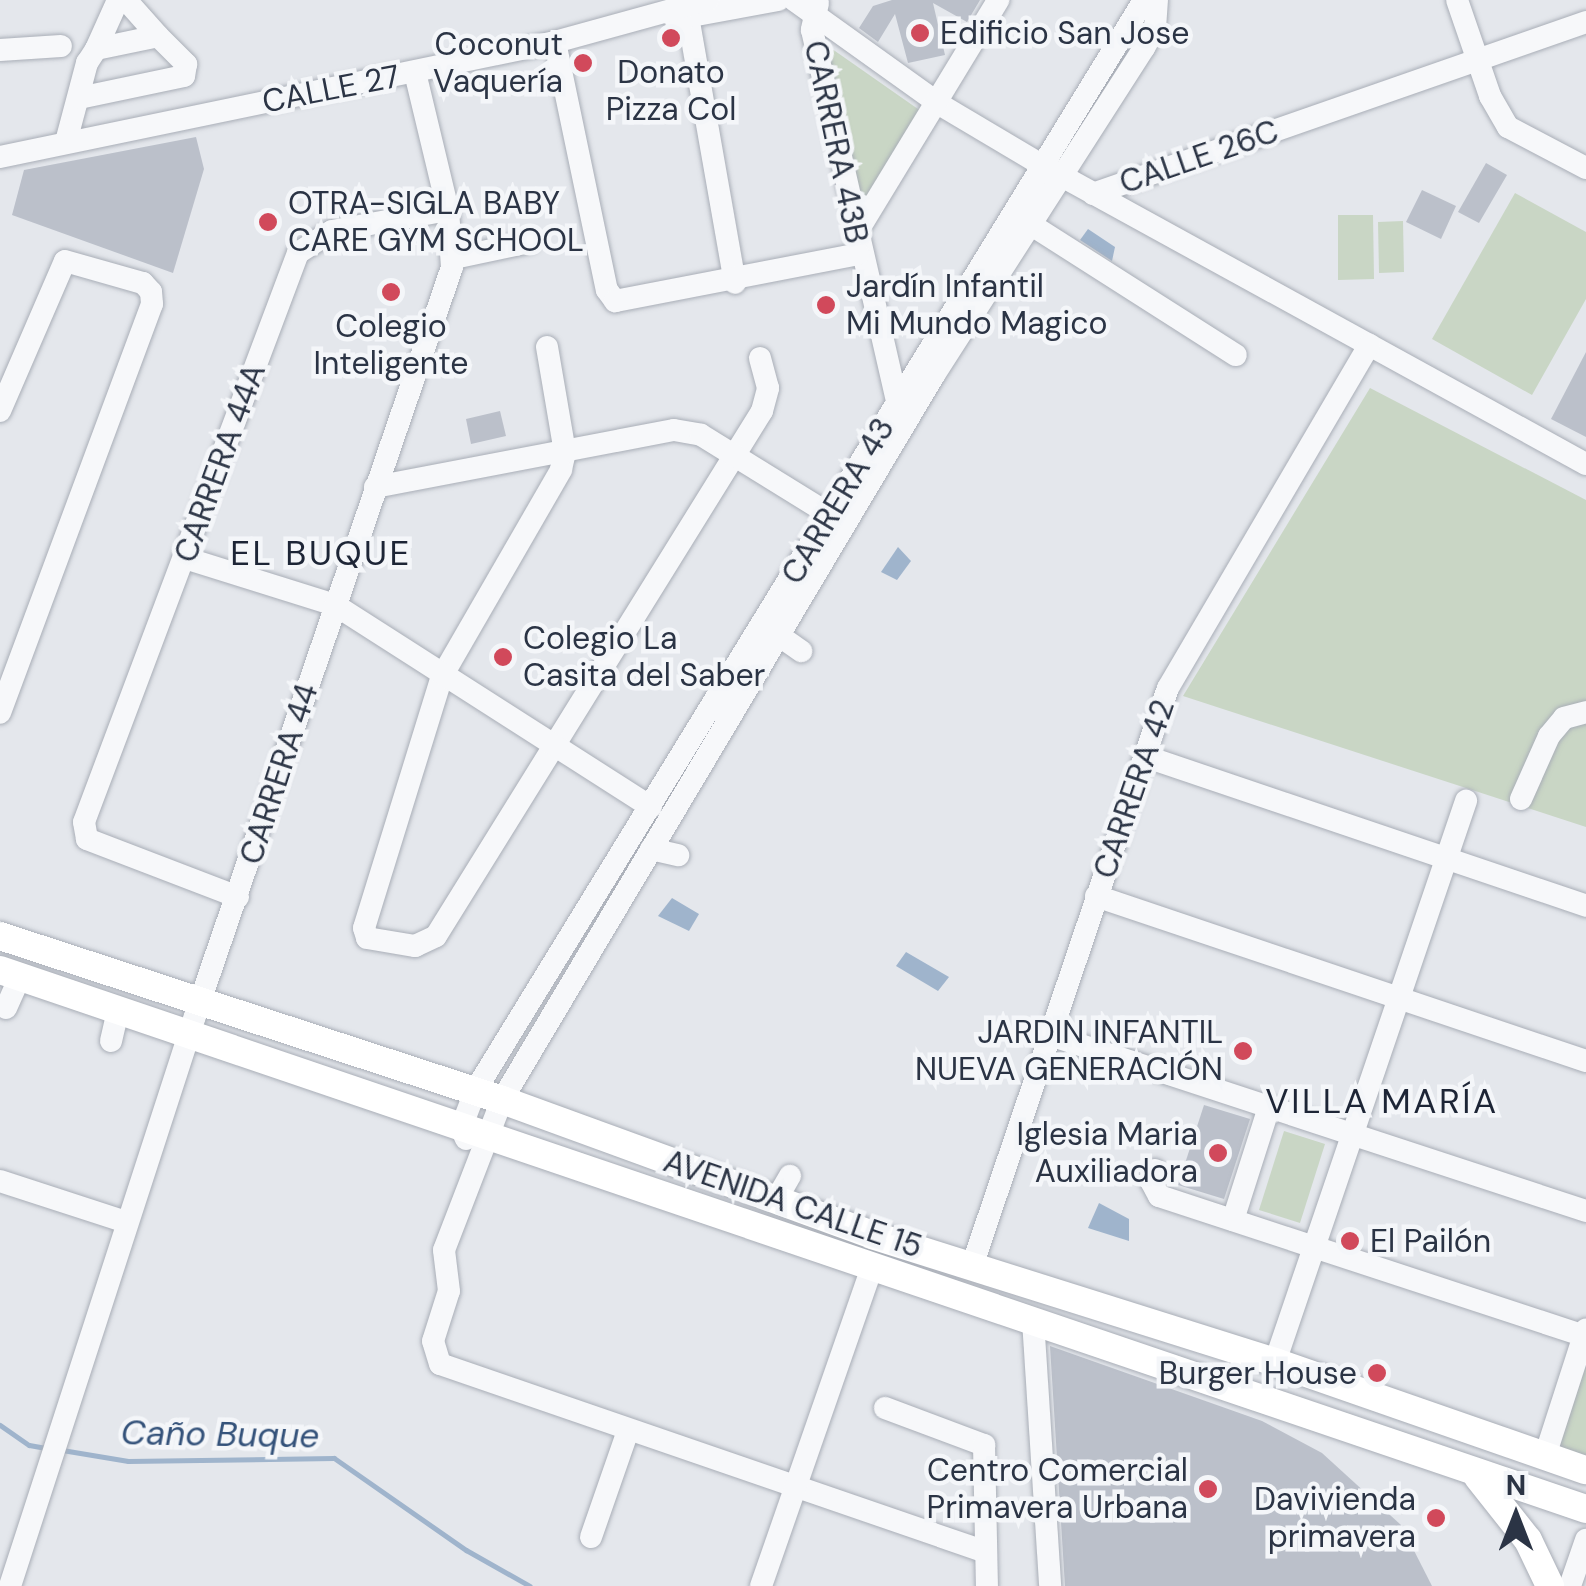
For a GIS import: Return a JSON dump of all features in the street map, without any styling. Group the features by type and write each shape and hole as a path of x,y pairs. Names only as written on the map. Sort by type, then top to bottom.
{"main road":[{"name":"AVENIDA CALLE 15","path":"0,936 200,1004 783,1188 972,1266 1275,1362 1586,1470"},
{"name":"AVENIDA CALLE 15","path":"10,973 475,1142 1033,1320 1477,1476 1586,1509"},
{"path":"1477,1476 1528,1540 1550,1586"}],"street":[{"path":"67,138 96,49 118,0"},
{"path":"80,98 184,76 186,64 126,0"},
{"name":"CALLE 27","path":"0,157 67,138 416,73 694,9 778,0"},
{"path":"555,42 607,290 615,301 735,282 857,244 998,0"},
{"name":"CARRERA 43","path":"475,1142 651,849 1040,164 1144,0"},
{"name":"CARRERA 43","path":"628,1432 440,1364 434,1341 449,1290 444,1250 475,1142 475,1091 651,807 772,631 830,514 897,401 926,370 1064,176 1150,38 1157,0"},
{"path":"1457,0 1508,127 1586,168"},
{"name":"CALLE 26C","path":"810,4 939,104 1094,194 1586,22"},
{"name":"CARRERA 43B","path":"810,4 812,30 857,244 897,401"},
{"path":"694,9 735,282"},
{"path":"96,49 158,36"},
{"path":"0,50 61,46"},
{"name":"CARRERA 44","path":"10,1586 126,1222 454,258 448,210 416,73"},
{"path":"1156,172 1146,200 1156,228"},
{"path":"1094,194 1586,464"},
{"name":"CARRERA 44A","path":"238,897 86,839 84,822 298,253 332,230 448,210"},
{"path":"1030,224 1236,355"},
{"path":"454,258 529,242"},
{"path":"0,411 66,261 126,277 151,292 152,304 0,713"},
{"name":"CARRERA 42","path":"972,1266 1047,1034 1144,756 1201,624 1369,345"},
{"path":"547,347 564,452 554,486 442,676 364,928 368,938 414,946 436,936 560,746 734,458 767,396 760,358"},
{"path":"926,370 956,386"},
{"path":"375,488 674,430 701,435 830,514"},
{"path":"185,558 335,605 651,807"},
{"path":"772,631 802,651"},
{"path":"1521,799 1549,736 1564,718 1586,712"},
{"path":"1144,756 1586,906"},
{"path":"1275,1362 1466,800"},
{"path":"651,849 678,854"},
{"path":"1096,896 1586,1061"},
{"path":"6,1008 10,973"},
{"path":"111,1041 118,1010"},
{"path":"1047,1034 1586,1211"},
{"path":"1233,1220 1269,1107"},
{"path":"1155,1170 1151,1181 1159,1196 1585,1332 1545,1456"},
{"path":"0,1180 126,1222"},
{"path":"760,1586 872,1268"},
{"path":"1033,1320 1050,1586"},
{"path":"885,1408 977,1437 987,1454 987,1586"},
{"path":"591,1538 628,1432 986,1552"},
{"path":"1570,1586 1586,1540"}],"green space":[{"path":"825,44 928,116 862,212"},
{"path":"1515,193 1586,232 1586,299 1532,395 1432,339"},
{"path":"1338,215 1373,215 1374,279 1338,280"},
{"path":"1403,221 1404,272 1379,273 1378,222"},
{"path":"1370,388 1586,500 1586,827 1183,696"},
{"path":"1284,1131 1325,1144 1300,1223 1259,1210"},
{"path":"1586,1365 1586,1459 1558,1449"}],"water":[{"path":"1088,229 1115,247 1112,261 1080,240"},
{"path":"898,547 911,561 897,580 881,572"},
{"path":"672,898 699,914 689,931 658,916"},
{"path":"906,952 949,977 938,991 896,966"},
{"path":"1099,1203 1129,1219 1129,1241 1088,1228"}],"building":[{"name":"Edificio San Jose","path":"892,0 980,0 967,22 933,3 945,55 908,63 895,14 878,42 859,28 873,6"},
{"path":"196,137 204,169 173,273 12,215 24,170"},
{"path":"1486,163 1507,175 1479,223 1458,212"},
{"path":"1422,190 1456,206 1441,239 1406,222"},
{"path":"1586,352 1586,437 1551,419"},
{"path":"500,411 506,436 471,444 466,419"},
{"name":"Iglesia Maria Auxiliadora","path":"1204,1105 1250,1119 1224,1199 1178,1185"},
{"name":"Centro Comercial Primavera Urbana","path":"1050,1346 1262,1421 1322,1453 1401,1525 1432,1586 1065,1586"}],"waterway":[{"name":"Caño Buque","path":"0,1425 29,1445 46,1448"},
{"name":"Caño Buque","path":"62,1450 128,1461 334,1458 466,1550 530,1586"}],"place":[{"name":"Edificio San Jose","path":"920,33"},
{"name":"Donato Pizza Col","path":"671,38"},
{"name":"Coconut Vaquería","path":"583,63"},
{"name":"OTRA-SIGLA BABY CARE GYM SCHOOL","path":"268,222"},
{"name":"Colegio Inteligente","path":"391,292"},
{"name":"Jardín Infantil Mi Mundo Magico","path":"826,305"},
{"name":"Colegio La Casita del Saber","path":"503,657"},
{"name":"JARDIN INFANTIL NUEVA GENERACIÓN","path":"1243,1051"},
{"name":"Iglesia Maria Auxiliadora","path":"1218,1153"},
{"name":"El Pailón","path":"1350,1241"},
{"name":"Burger House","path":"1377,1373"},
{"name":"Centro Comercial Primavera Urbana","path":"1208,1489"},
{"name":"Davivienda primavera","path":"1436,1518"}],"district":[{"name":"EL BUQUE","path":"321,553"},
{"name":"VILLA MARÍA","path":"1382,1101"}]}
